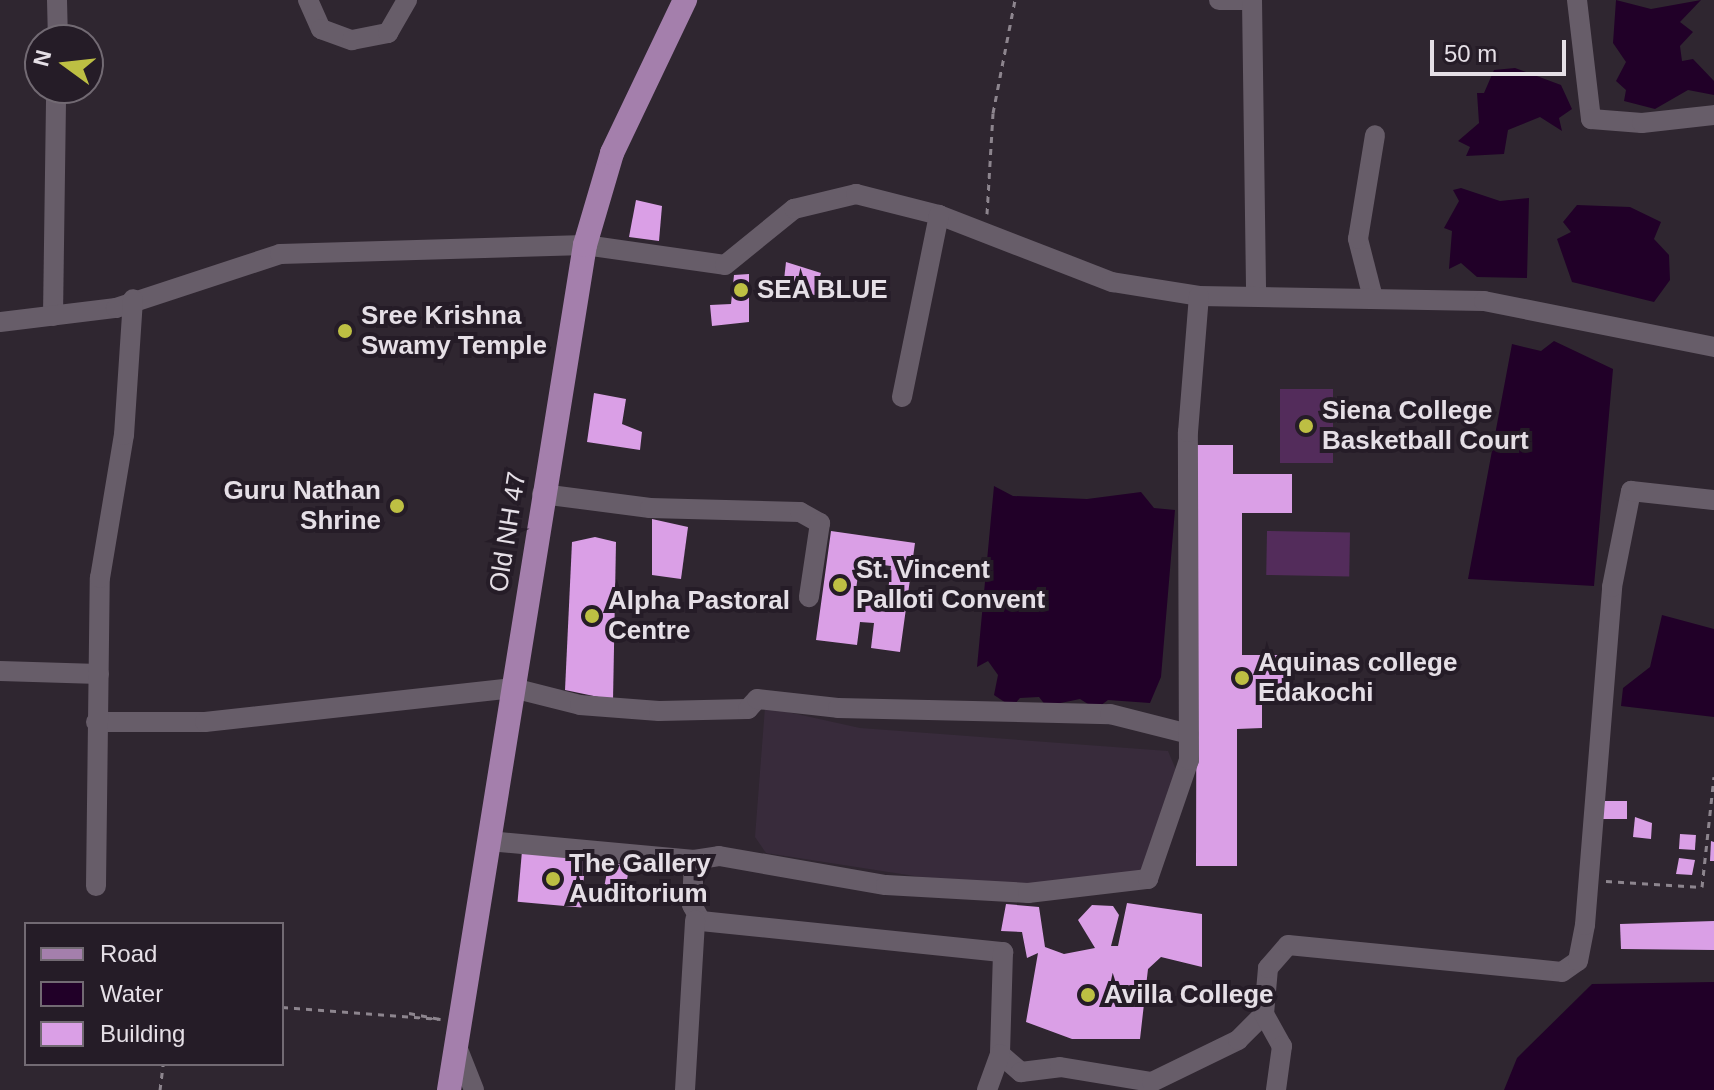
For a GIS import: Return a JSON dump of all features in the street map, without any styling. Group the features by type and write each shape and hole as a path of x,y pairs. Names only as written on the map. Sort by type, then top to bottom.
{"main road":[{"name":"Old NH 47","path":"449,1090 542,494 585,245 612,153 685,0"}],"street":[{"path":"57,0 58,24"},
{"path":"308,0 321,29 352,40 388,33 407,0"},
{"path":"1219,0 1244,0"},
{"path":"1252,0 1256,295"},
{"path":"1577,0 1591,119 1642,123 1714,115"},
{"path":"53,316 56,104"},
{"path":"1372,294 1358,239 1375,135"},
{"path":"0,322 53,316 133,299 280,254 585,245 725,265 794,209 856,194 939,215 1112,282 1199,296 1372,294 1484,301 1714,347"},
{"path":"902,397 939,215"},
{"path":"489,841 694,860 770,862 886,885 1028,893 1129,884 1148,879 1189,760 1188,432 1199,296"},
{"path":"96,886 100,578 124,435 133,299"},
{"path":"1276,1090 1282,1046 1264,1014 1268,968 1288,945 1562,972 1578,961 1612,587 1631,491 1714,500"},
{"path":"542,494 650,508 800,512 820,523 809,597"},
{"path":"0,671 99,674"},
{"path":"96,722 205,722 513,688 580,705 659,711 748,709 757,699 838,708 1110,714 1189,734"},
{"path":"685,1090 695,920 694,860"},
{"path":"695,920 1003,952 1000,1054 987,1090"},
{"path":"1000,1054 1021,1072 1060,1067 1151,1086 1238,1040 1264,1014"},
{"path":"438,1090 457,1047"},
{"path":"457,1047 474,1090"}],"path":[{"path":"986,234 993,113 1015,0"},
{"path":"1586,880 1702,887 1714,777"},
{"path":"284,1007 409,1013 461,1022"},
{"path":"160,1090 163,1066"}],"shaded area":[{"name":"Siena College Basketball Court","path":"1280,389 1333,389 1333,463 1280,463"},
{"path":"1267,531 1350,532 1349,576 1266,575"},
{"path":"765,707 860,728 1168,751 1177,772 1147,875 1113,888 953,882 766,853 755,837"}],"water":[{"path":"1616,0 1651,9 1701,0 1680,22 1693,32 1680,46 1682,61 1693,59 1714,81 1714,95 1688,90 1655,109 1624,101 1626,90 1616,81 1626,62 1613,43"},
{"path":"1515,68 1561,85 1572,109 1559,118 1562,131 1540,117 1508,130 1504,154 1466,156 1470,147 1458,141 1479,123 1477,93 1484,93 1494,70"},
{"path":"1461,188 1500,201 1529,198 1527,278 1477,277 1461,263 1449,269 1452,231 1444,228 1459,201 1453,190"},
{"path":"1577,205 1630,207 1661,222 1654,239 1669,255 1670,280 1654,302 1572,282 1557,239 1571,232 1563,222"},
{"path":"1554,341 1613,369 1594,586 1468,579 1512,344 1541,351"},
{"path":"994,486 1013,496 1087,499 1141,492 1154,508 1175,510 1161,677 1150,703 1108,700 1096,709 1080,699 1046,706 1039,697 1020,698 1012,707 994,695 998,675 988,661 977,667"},
{"path":"1662,615 1714,629 1714,717 1621,706 1623,688 1650,667"},
{"path":"1714,982 1714,1090 1504,1090 1517,1058 1592,984"}],"building":[{"path":"636,200 662,206 659,241 629,237"},
{"path":"786,262 821,273 815,295 783,289"},
{"name":"SEA BLUE","path":"749,274 749,322 712,326 710,305 731,304 734,275"},
{"path":"594,393 626,399 622,424 642,432 640,450 587,442"},
{"name":"Aquinas college Edakochi","path":"1197,445 1233,445 1233,474 1292,474 1292,513 1242,513 1242,655 1287,655 1287,701 1262,701 1262,728 1237,729 1237,866 1196,866"},
{"path":"652,519 688,527 681,579 652,575"},
{"name":"St. Vincent Palloti Convent","path":"831,531 915,543 900,652 871,648 874,623 860,622 857,645 816,640","holes":["860,562 891,566 886,608 854,603"]},
{"name":"Alpha Pastoral Centre","path":"595,537 616,542 613,700 565,690 572,542"},
{"path":"1603,801 1627,801 1627,819 1603,819"},
{"path":"1635,817 1652,823 1651,839 1633,837"},
{"path":"1680,834 1696,835 1695,850 1679,849"},
{"path":"1711,841 1714,842 1714,861 1710,861"},
{"name":"The Gallery Auditorium","path":"522,851 586,857 581,907 518,902"},
{"path":"1679,858 1695,860 1692,875 1676,874"},
{"path":"609,862 630,866 624,895 603,891"},
{"name":"Avilla College","path":"1127,903 1202,914 1202,967 1161,957 1148,969 1140,1039 1072,1039 1026,1022 1038,953 1027,958 1022,932 1001,931 1006,904 1039,907 1045,947 1064,954 1095,948 1078,920 1092,905 1113,906 1119,915 1111,946 1118,946"},
{"path":"1714,921 1714,950 1621,949 1620,924"}],"place":[{"name":"SEA BLUE","path":"741,290"},
{"name":"Sree Krishna Swamy Temple","path":"345,331"},
{"name":"Siena College Basketball Court","path":"1306,426"},
{"name":"Guru Nathan Shrine","path":"397,506"},
{"name":"St. Vincent Palloti Convent","path":"840,585"},
{"name":"Alpha Pastoral Centre","path":"592,616"},
{"name":"Aquinas college Edakochi","path":"1242,678"},
{"name":"The Gallery Auditorium","path":"553,879"},
{"name":"Avilla College","path":"1088,995"}]}
